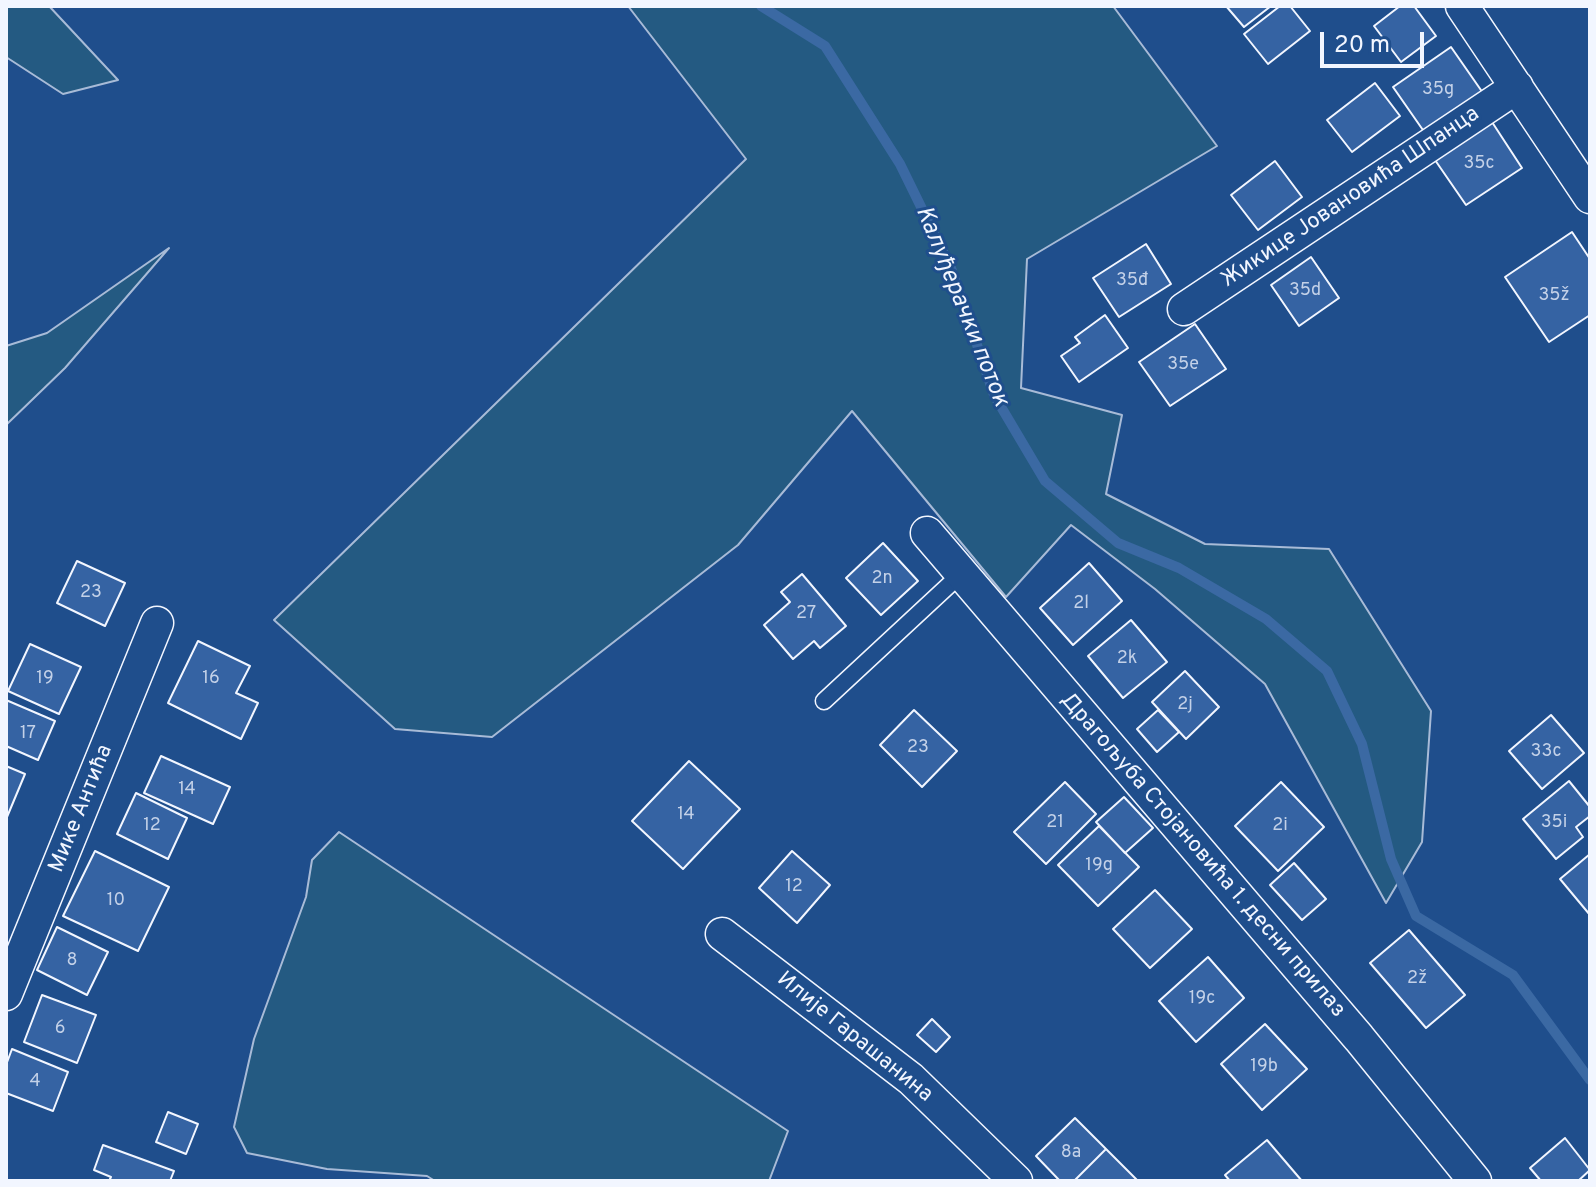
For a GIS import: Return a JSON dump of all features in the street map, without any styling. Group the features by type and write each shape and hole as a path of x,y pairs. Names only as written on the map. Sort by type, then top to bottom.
{"street":[{"path":"1462,6 1590,197"},
{"name":"Жикице Јовановића Шпанца","path":"1184,309 1341,201 1517,87"},
{"name":"Драгољуба Стојановића 1. десни прилаз","path":"927,533 1359,1038 1475,1181"},
{"name":"Мике Антића","path":"6,994 157,623"},
{"name":"Илије Гарашанина","path":"722,934 911,1079 1016,1181"}],"lane":[{"path":"824,701 962,573"}],"shaded area":[{"path":"6,6 49,6 118,80 63,94 6,57"},
{"path":"628,6 1113,6 1217,146 1027,259 1021,388 1122,415 1106,494 1205,544 1329,549 1431,711 1422,842 1386,903 1265,684 1155,589 1071,525 1006,597 852,411 738,545 492,737 395,729 274,620 746,159"},
{"path":"169,248 65,368 6,425 6,346 47,333"},
{"path":"339,832 788,1131 769,1181 435,1181 427,1176 327,1169 247,1153 234,1127 254,1039 306,897 312,860"}],"building":[{"path":"1226,6 1271,6 1244,27"},
{"path":"1280,6 1290,6 1310,31 1268,64 1244,34"},
{"path":"1400,6 1414,6 1436,36 1401,62 1374,26"},
{"path":"1451,47 1483,93 1425,133 1393,87"},
{"path":"1375,83 1400,116 1352,152 1327,120"},
{"path":"1492,122 1522,168 1466,205 1435,160"},
{"path":"1275,161 1302,197 1258,230 1231,195"},
{"path":"1572,232 1590,259 1590,315 1549,342 1505,277"},
{"path":"1146,244 1171,284 1119,317 1093,278"},
{"path":"1311,257 1339,298 1299,326 1271,285"},
{"path":"1105,315 1128,348 1079,382 1061,356 1080,343 1075,337"},
{"path":"1195,324 1226,369 1170,406 1139,362"},
{"path":"883,543 918,581 881,615 846,578"},
{"path":"77,561 125,583 105,626 57,603"},
{"path":"1089,563 1122,601 1073,645 1040,608"},
{"path":"802,574 846,626 820,648 814,641 793,659 764,625 790,602 781,592"},
{"path":"1131,620 1167,662 1123,698 1088,656"},
{"path":"198,641 250,666 236,693 258,703 241,739 168,703"},
{"path":"30,644 81,667 59,714 8,691"},
{"path":"1185,671 1219,707 1186,739 1152,702"},
{"path":"6,700 55,721 38,760 6,746"},
{"path":"914,710 957,751 922,787 880,745"},
{"path":"1158,710 1179,732 1157,752 1137,729"},
{"path":"1551,715 1584,753 1542,789 1509,751"},
{"path":"161,756 230,787 213,824 144,793"},
{"path":"689,761 740,809 683,869 632,821"},
{"path":"6,766 25,774 7,817 6,817"},
{"path":"1569,781 1590,807 1590,816 1576,827 1583,837 1556,859 1523,819"},
{"path":"1065,782 1096,814 1046,864 1014,832"},
{"path":"1281,782 1324,827 1278,871 1235,826"},
{"path":"136,793 187,818 168,859 117,834"},
{"path":"1124,797 1153,828 1125,853 1096,822"},
{"path":"1099,826 1139,867 1098,906 1058,865"},
{"path":"95,851 169,887 138,951 63,916"},
{"path":"792,851 830,885 797,923 759,888"},
{"path":"1590,854 1590,915 1560,879"},
{"path":"1294,863 1326,899 1302,920 1270,885"},
{"path":"1155,890 1192,929 1150,968 1113,929"},
{"path":"57,927 108,952 87,995 37,970"},
{"path":"1409,930 1465,995 1426,1028 1370,963"},
{"path":"1208,957 1244,998 1196,1042 1159,1001"},
{"path":"42,995 96,1015 77,1063 24,1042"},
{"path":"932,1019 950,1037 936,1052 917,1035"},
{"path":"1265,1024 1307,1069 1262,1110 1221,1064"},
{"path":"12,1049 68,1072 53,1111 6,1093 6,1065"},
{"path":"168,1112 198,1124 186,1154 156,1142"},
{"path":"1075,1118 1106,1149 1074,1181 1060,1181 1036,1156"},
{"path":"1565,1138 1590,1170 1578,1181 1541,1181 1530,1168"},
{"path":"1267,1140 1302,1181 1230,1181 1225,1175"},
{"path":"103,1145 174,1171 170,1181 109,1181 111,1177 94,1170"},
{"path":"1106,1149 1137,1180 1074,1181"}],"waterway":[{"name":"Калуђерачки поток","path":"761,6 825,46 900,164 951,268 994,395 1045,481 1118,543 1179,568 1266,619 1327,671 1362,744 1391,859 1416,916 1513,975 1590,1080"}]}
